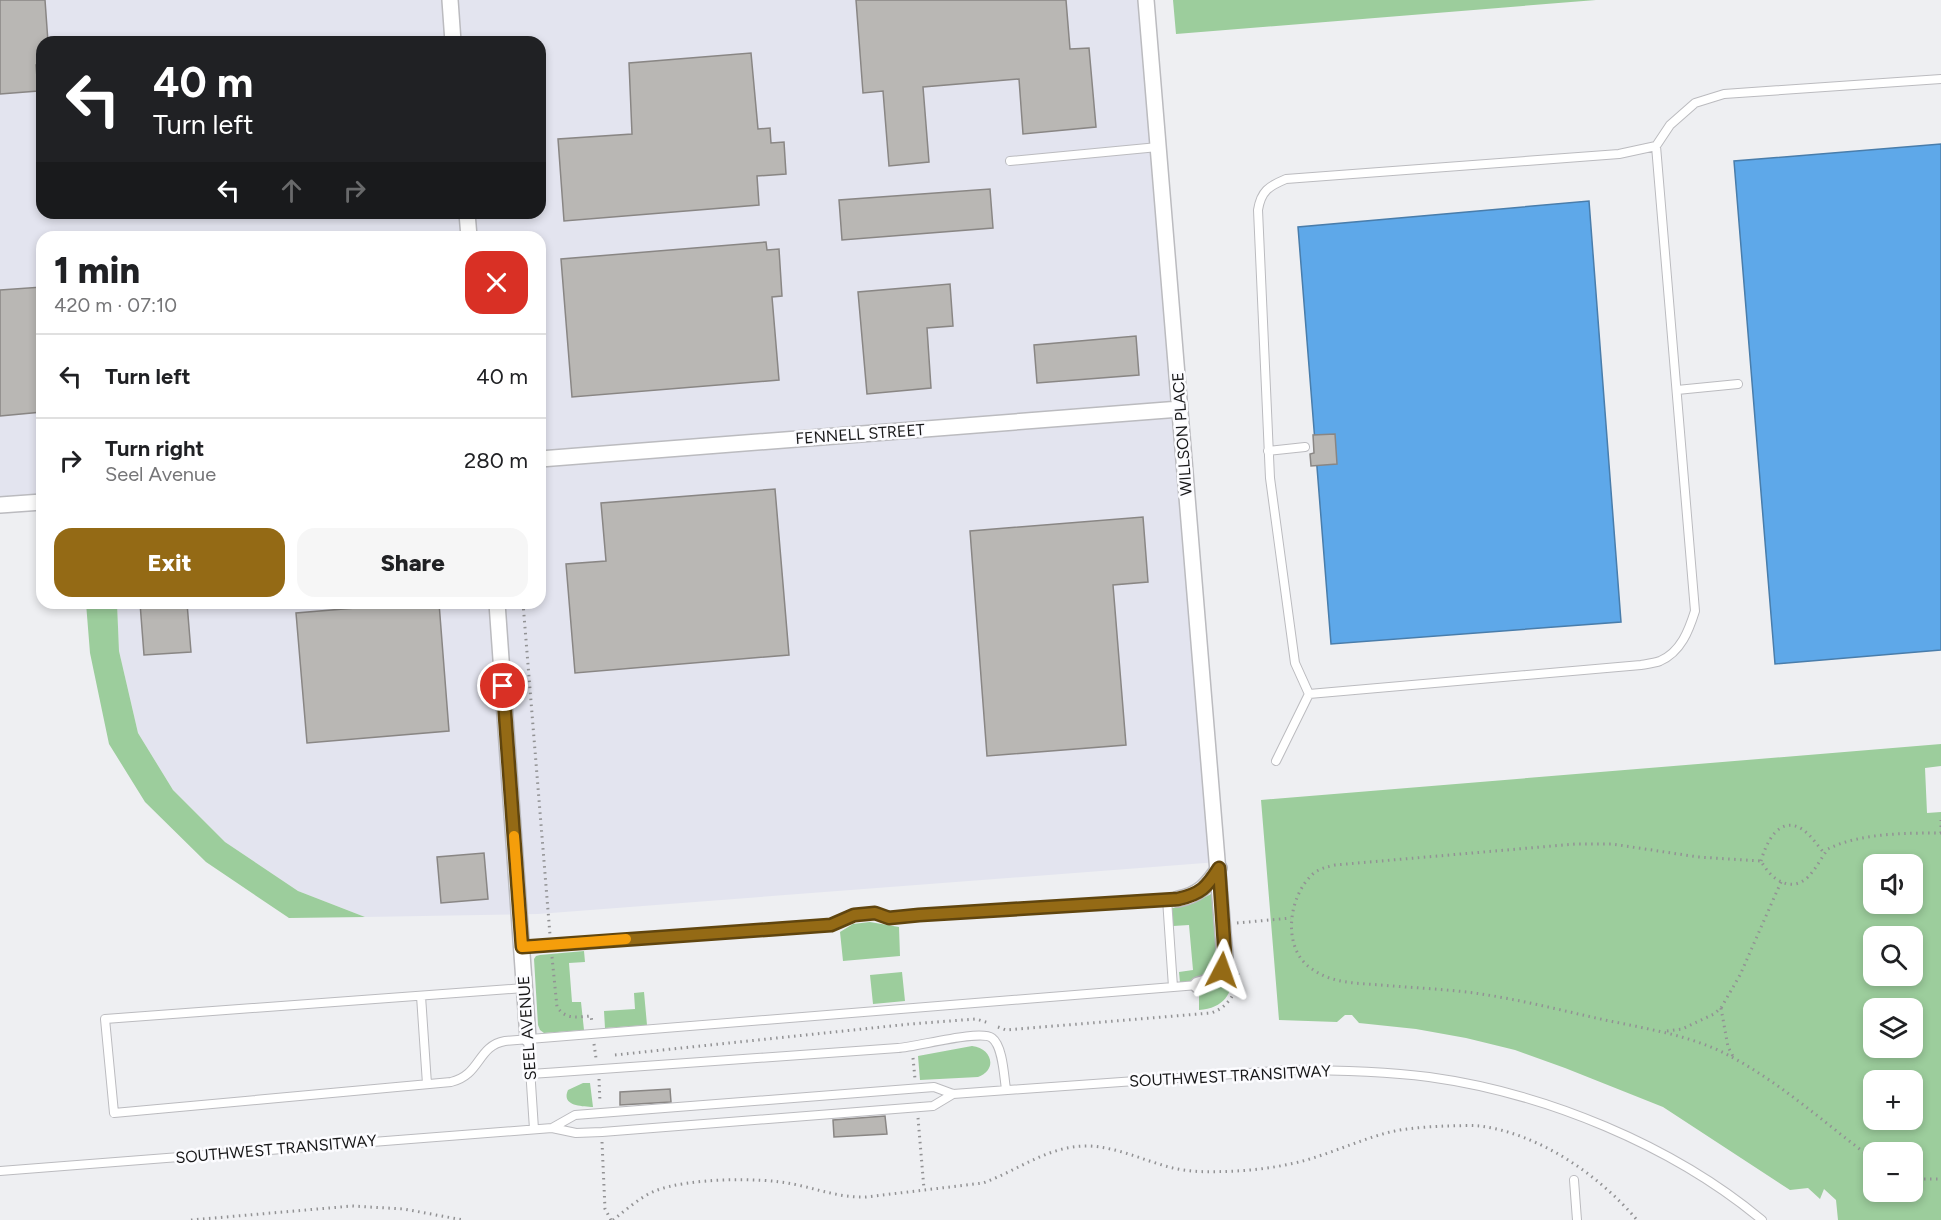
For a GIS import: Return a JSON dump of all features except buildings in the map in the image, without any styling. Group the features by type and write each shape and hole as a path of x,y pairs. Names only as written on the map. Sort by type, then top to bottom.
{"street":[{"path":"450,0 453,36"},
{"name":"WILLSON PLACE","path":"1146,0 1225,957 1222,970 1213,980 1198,985"},
{"name":"FENNELL STREET","path":"546,459 1180,410"},
{"path":"0,505 36,502"},
{"name":"SEEL AVENUE","path":"497,609 528,1038"},
{"path":"1173,899 1189,897 1204,889 1219,868"}],"lane":[{"path":"1309,694 1641,665 1661,661 1675,652 1688,634 1695,610 1656,146 1670,125 1695,103 1724,94 1941,79"},
{"path":"1309,694 1295,663 1270,478 1258,210 1260,199 1272,185 1286,179 1619,154 1656,146"},
{"path":"1010,161 1158,147"},
{"path":"1677,390 1738,384"},
{"path":"1268,451 1305,447"},
{"path":"1276,761 1309,694"},
{"path":"522,947 831,925 854,915 875,913 889,918 1173,899 1173,987"},
{"path":"524,988 105,1020 114,1113 451,1082 463,1078 474,1068 486,1050 495,1043 528,1038 1198,985"},
{"path":"421,996 427,1084"},
{"path":"530,1074 912,1047 980,1034 992,1038 998,1045 1002,1056 1006,1089"},
{"name":"SEEL AVENUE","path":"528,1038 534,1129"},
{"name":"SOUTHWEST TRANSITWAY","path":"0,1171 534,1129 552,1128 576,1133 602,1132 933,1106 953,1094 1006,1089 1288,1070 1336,1070 1430,1077 1511,1094 1577,1116 1608,1128 1691,1171 1762,1220"},
{"name":"SOUTHWEST TRANSITWAY","path":"552,1128 575,1115 934,1087 953,1094"},
{"path":"1574,1180 1577,1220"}],"path":[{"path":"523,609 557,1007 561,1013 573,1018 591,1016 601,1113"},
{"path":"1824,854 1802,829 1794,825 1786,825 1773,834 1761,861 1766,871 1781,882 1790,885 1806,879 1824,854 1833,846 1852,840 1941,833 1941,820"},
{"path":"1761,861 1719,860 1633,846 1594,844 1335,865 1324,867 1312,876 1300,892 1293,907 1293,936 1301,959 1310,968 1335,980 1347,983 1478,994 1692,1039 1735,1059 1820,1116 1863,1151"},
{"path":"1660,1032 1682,1029 1714,1014 1721,1008 1740,975 1781,882"},
{"path":"1264,920 1292,918"},
{"path":"1721,1008 1728,1047 1735,1059"},
{"path":"608,1055 910,1024"},
{"path":"602,1132 605,1209 612,1220 654,1191 685,1183 779,1181 835,1195 852,1198 866,1197 983,1183 1039,1156 1063,1149 1089,1146 1188,1171 1207,1173 1261,1170 1300,1162 1392,1132 1422,1127 1480,1126 1532,1141 1563,1156 1606,1187 1637,1220"},
{"path":"1923,1179 1941,1179"},
{"path":"191,1220 237,1218 352,1206 404,1209 463,1220"}],"shaded area":[{"path":"0,0 1147,0 1218,862 538,914 365,917 298,891 225,842 173,790 138,733 119,651 117,609 546,609 546,231 36,231 36,502 0,505"}],"green space":[{"path":"1173,0 1596,0 1176,34"},
{"path":"86,609 117,609 119,651 138,733 173,790 225,842 298,891 365,917 289,918 206,862 145,802 109,744 90,653"},
{"path":"1941,744 1941,766 1925,768 1927,813 1941,812 1941,1220 1838,1220 1836,1200 1824,1189 1820,1199 1808,1188 1790,1190 1663,1107 1515,1050 1416,1029 1359,1023 1352,1015 1345,1015 1337,1022 1279,1020 1261,800"},
{"path":"1211,894 1216,897 1219,929 1216,963 1203,978 1180,983 1179,972 1193,970 1189,925 1173,926 1172,908"},
{"path":"870,922 899,927 900,956 843,961 840,932 853,924"},
{"path":"584,951 585,962 569,963 572,1002 581,1002 584,1030 544,1033 538,1025 534,959 540,955"},
{"path":"1231,970 1233,979 1231,987 1221,1003 1199,1010 1199,990 1218,985"},
{"path":"902,972 905,1001 873,1004 870,975"},
{"path":"644,992 647,1025 605,1028 604,1011 635,1009 634,993"},
{"path":"972,1046 988,1055 990,1065 984,1074 978,1077 920,1080 918,1056"},
{"path":"583,1083 590,1083 593,1107 573,1104 567,1099 568,1090"}],"water":[{"path":"1941,144 1941,650 1775,664 1734,161"},
{"path":"1589,201 1621,622 1331,644 1298,227"}],"slow traffic":[{"path":"514,836 522,947 626,939"}],"route":[{"path":"503,686 522,947 831,925 854,915 875,913 889,918 1178,899 1189,897 1204,889 1219,868 1225,957 1222,970"}]}
